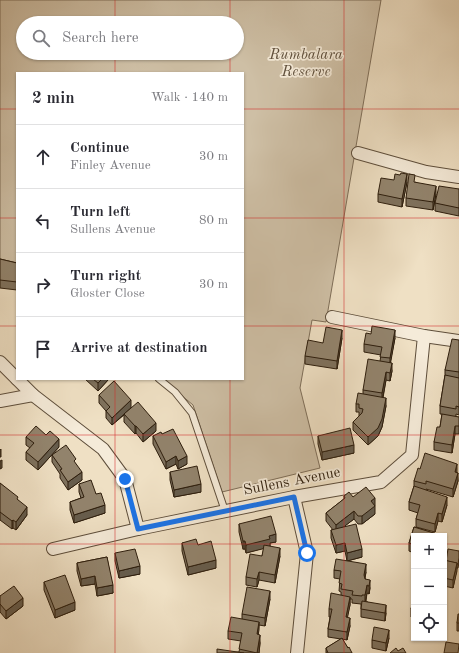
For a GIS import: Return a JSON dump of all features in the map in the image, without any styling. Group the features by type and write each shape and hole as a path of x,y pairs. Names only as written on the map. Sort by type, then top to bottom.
{"street":[{"path":"358,153 426,172 459,177"},
{"path":"332,318 424,336 459,341"},
{"name":"Sullens Avenue","path":"53,549 225,511 294,497 382,482 412,455 424,336"},
{"path":"0,362 16,378"},
{"path":"18,380 34,395 103,449 125,479 138,529"},
{"path":"0,401 34,395"},
{"path":"294,497 307,553 297,653"}],"lane":[{"path":"160,380 175,392 192,413 225,511"}],"green space":[{"name":"Rumbalara Reserve","path":"0,0 381,0 326,322 312,320 300,388 320,468 222,492 193,405 163,380 244,380 244,72 16,72 16,267 0,264"}],"building":[{"path":"401,173 407,174 402,199 378,194 381,178 394,180 395,174 400,175"},
{"path":"409,174 415,175 414,182 436,186 433,202 406,198"},
{"path":"439,186 459,189 459,208 435,203"},
{"path":"0,259 16,263 16,282 0,280"},
{"path":"372,326 395,330 390,358 380,357 382,347 364,344 366,333 371,334"},
{"path":"326,327 342,330 337,361 305,356 308,340 323,343"},
{"path":"452,339 459,340 459,372 445,370"},
{"path":"368,359 392,363 390,373 386,372 382,393 363,390"},
{"path":"445,375 459,378 459,407 456,406 456,409 440,406"},
{"path":"94,380 101,380 98,383"},
{"path":"114,381 131,400 112,418 106,411 110,407 99,395"},
{"path":"358,393 386,398 382,419 378,428 368,437 353,422 362,413 363,409 359,408 359,404 356,404"},
{"path":"138,402 156,423 143,434 124,414"},
{"path":"442,414 459,417 459,426 455,426 452,445 434,442 437,427 440,427"},
{"path":"36,426 46,435 50,431 59,439 38,462 26,452 34,443 26,437"},
{"path":"350,428 354,445 322,452 318,436"},
{"path":"173,429 187,456 178,461 176,456 166,462 153,436"},
{"path":"66,445 76,459 74,461 82,472 68,482 60,470 62,469 52,455"},
{"path":"425,453 457,464 455,472 458,473 453,489 426,481 426,484 414,481"},
{"path":"197,466 201,484 174,490 170,472"},
{"path":"91,480 96,494 101,493 105,505 74,515 70,502 84,497 79,484"},
{"path":"0,483 18,497 17,499 27,507 16,522 13,520 12,521 0,512"},
{"path":"414,486 447,497 442,514 438,513 435,524 416,519 420,505 409,502"},
{"path":"366,487 375,498 371,501 375,506 362,516 358,516 354,511 336,525 326,513 345,498 344,496 349,492 353,497"},
{"path":"271,516 276,534 269,536 270,539 246,545 245,541 243,541 239,524"},
{"path":"356,524 362,549 347,553 345,543 336,545 331,530"},
{"path":"414,527 434,533 412,533"},
{"path":"196,539 198,545 211,541 216,560 188,567 182,543"},
{"path":"264,545 280,548 275,575 259,572 257,579 246,577 250,554 262,556"},
{"path":"135,549 140,566 119,571 115,553"},
{"path":"448,549 459,551 458,564 447,561"},
{"path":"107,557 113,585 97,588 95,576 81,579 77,563"},
{"path":"336,559 366,564 364,575 365,579 370,580 369,586 367,585 365,595 352,595 353,591 341,589 342,584 339,583 341,571 334,570"},
{"path":"447,561 457,563 453,580 447,579"},
{"path":"65,575 75,602 55,610 44,582"},
{"path":"14,586 23,598 6,611 0,604 0,596"},
{"path":"247,587 270,591 265,618 242,614"},
{"path":"331,593 350,597 346,617 350,618 347,632 328,629 332,609 329,609"},
{"path":"362,601 386,605 385,613 361,609"},
{"path":"458,614 459,623 457,623"},
{"path":"231,617 259,622 257,634 260,635 257,653 239,649 242,633 228,631"},
{"path":"374,627 389,630 386,643 372,640"},
{"path":"342,638 352,653 328,653 326,648"},
{"path":"446,642 459,644 458,653 444,653"},
{"path":"396,648 398,651 403,648 406,653 390,653"},
{"path":"217,649 244,653 217,653"}],"route":[{"path":"125,479 138,529 294,497 307,553"}]}
